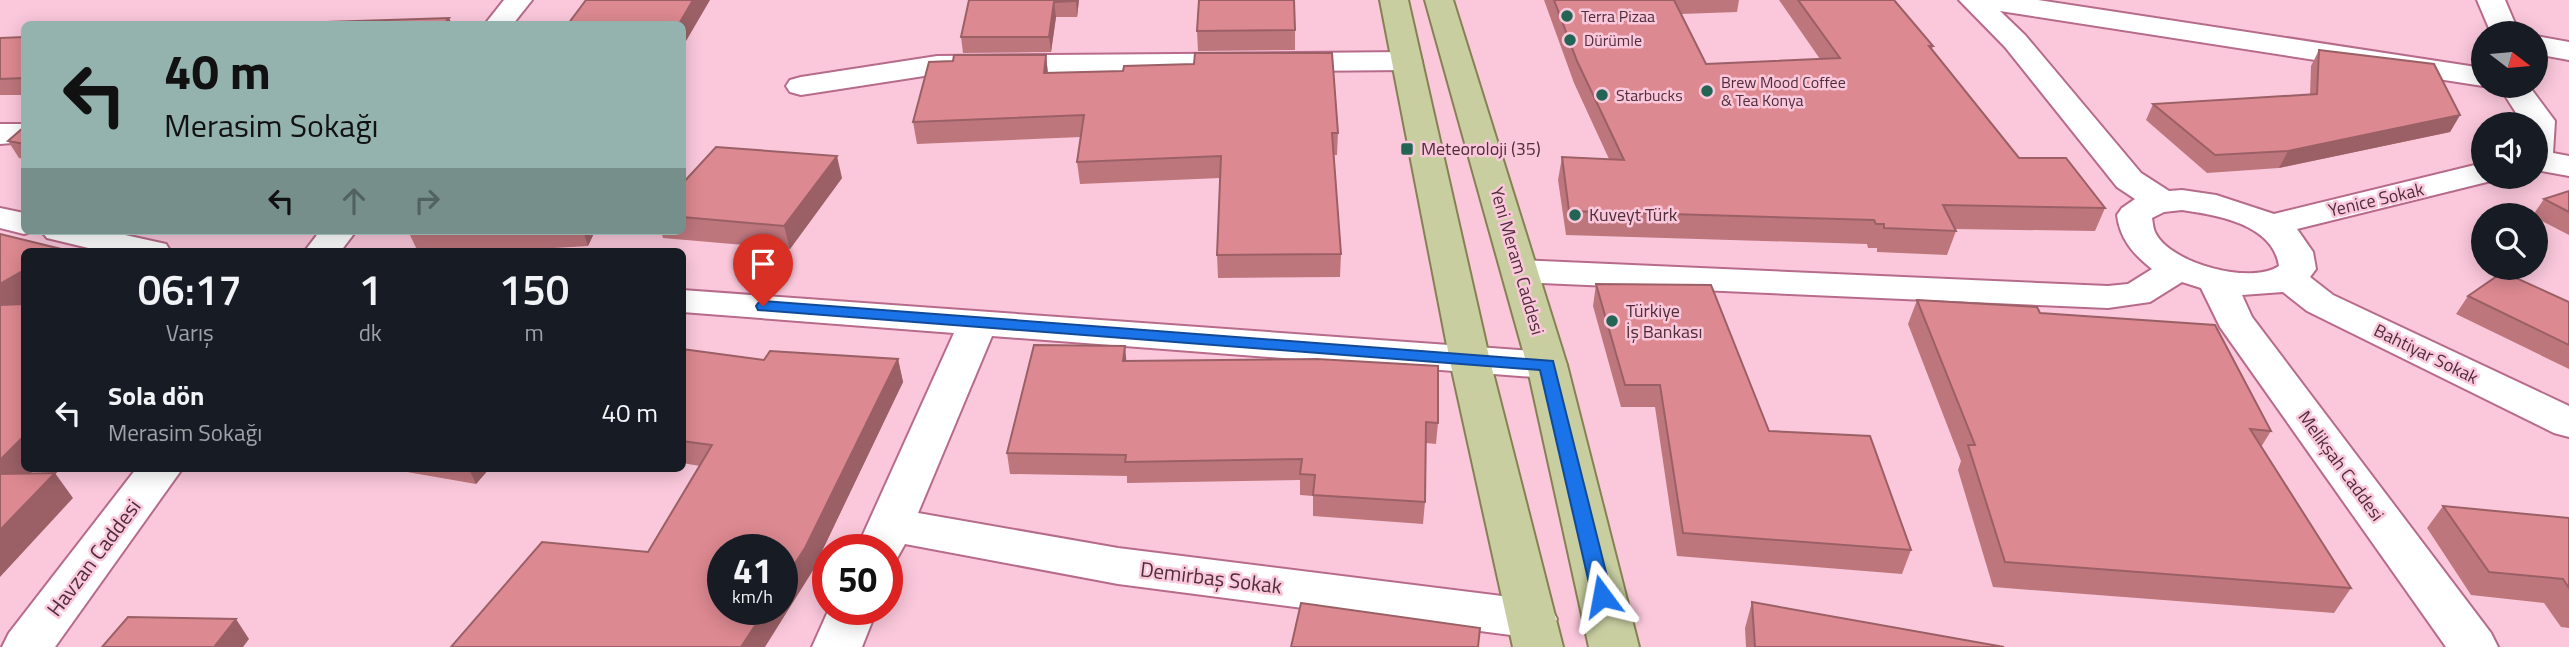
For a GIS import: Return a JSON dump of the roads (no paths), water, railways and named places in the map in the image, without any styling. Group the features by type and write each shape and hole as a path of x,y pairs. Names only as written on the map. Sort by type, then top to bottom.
{"main road":[{"path":"1394,0 1470,361 1535,633"},
{"name":"Yeni Meram Caddesi","path":"1439,0 1547,365 1614,647"}],"street":[{"path":"501,21 518,0"},
{"path":"1973,0 2015,41 2129,180 2162,201"},
{"path":"1984,0 2471,75"},
{"path":"2491,0 2500,21"},
{"path":"2548,47 2569,51"},
{"path":"802,86 937,65 1407,61"},
{"path":"0,134 21,133"},
{"path":"2548,162 2569,166"},
{"name":"Yenice Sokak","path":"2268,226 2471,176"},
{"path":"2182,200 2219,206 2254,218 2268,226 2291,243 2299,257 2298,269 2288,278 2270,284 2245,285 2198,274 2156,255 2140,241 2133,227 2134,215 2144,206 2162,201 2182,200"},
{"path":"0,218 21,222"},
{"path":"78,235 135,248"},
{"path":"1520,271 2108,297 2137,294 2198,274"},
{"name":"Melikşah Caddesi","path":"2198,274 2234,319 2473,647"},
{"name":"Bahtiyar Sokak","path":"2288,278 2320,303 2569,423"},
{"path":"686,301 1547,365"},
{"path":"886,534 979,321"},
{"name":"Havzan Caddesi","path":"27,647 158,472"},
{"name":"Demirbaş Sokak","path":"903,539 1118,566 1535,633"},
{"path":"837,647 846,625"}],"place":[{"name":"Terra Pizaa","path":"1567,16"},
{"name":"Dürümle","path":"1570,40"},
{"name":"Brew Mood Coffee & Tea Konya","path":"1707,91"},
{"name":"Starbucks","path":"1602,95"},
{"name":"Meteoroloji (35)","path":"1407,149"},
{"name":"Kuveyt Türk","path":"1575,215"},
{"name":"Türkiye İş Bankası","path":"1612,321"}]}
